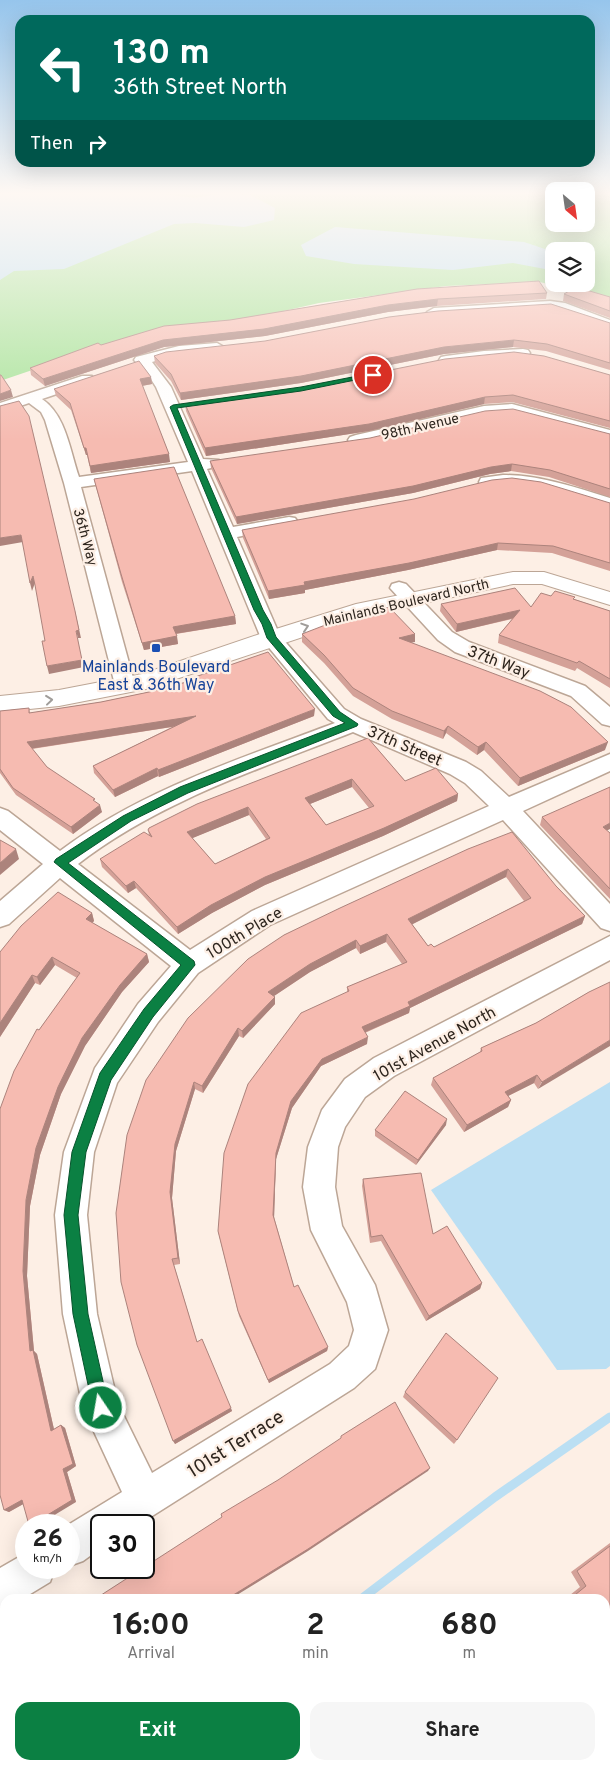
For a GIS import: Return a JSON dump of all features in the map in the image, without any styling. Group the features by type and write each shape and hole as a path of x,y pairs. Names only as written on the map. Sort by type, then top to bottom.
{"street":[{"path":"421,314 550,305 560,306 610,325"},
{"name":"37th Street","path":"230,346 179,350 137,362 153,368 178,406 198,465 228,533 258,610 269,631 336,714 354,724 458,768 473,777 506,808 610,921"},
{"path":"435,362 484,355 513,353 533,355"},
{"path":"0,408 104,373"},
{"name":"36th Way","path":"30,397 47,410 53,420 72,483 124,678"},
{"name":"98th Avenue","path":"341,443 500,409 527,412 610,435"},
{"path":"72,483 227,461"},
{"path":"473,485 511,478 542,483 610,504"},
{"path":"228,533 302,520"},
{"path":"404,594 500,566 523,564 545,566 610,585"},
{"name":"Mainlands Boulevard North","path":"0,704 59,698 124,678 171,674 269,631 364,610 404,594 530,577 560,583 610,599"},
{"name":"37th Way","path":"404,594 445,636 462,647 578,692 610,719"},
{"path":"0,687 124,678"},
{"path":"0,917 18,897 60,862 127,818 184,790 354,724"},
{"name":"100th Place","path":"145,1499 101,1408 80,1314 71,1215 79,1152 105,1077 148,1013 189,965 261,918 610,762"},
{"path":"0,817 60,862 189,965"},
{"name":"101st Avenue North","path":"363,1357 371,1330 363,1297 327,1230 319,1187 323,1147 333,1120 355,1088 384,1068 610,947"},
{"name":"101st Terrace","path":"121,1514 342,1376 363,1357"},
{"path":"0,1590 18,1579"}],"green space":[{"path":"0,276 545,276 545,283 446,286 319,303 47,365 0,381"},
{"path":"595,276 610,276 610,301 577,292 595,292"}],"water":[{"path":"610,1082 610,1366 606,1369 557,1370 431,1190"}],"building":[{"path":"539,281 547,293 438,299 388,305 264,329 163,340 43,379 30,368 98,343 101,345 164,326 230,320 417,289"},
{"path":"567,292 593,292 610,297 610,311 564,294"},
{"path":"551,304 610,323 610,363 547,344 514,340 444,347 301,376 180,393 171,374 154,356 166,352 265,341 389,317 438,311"},
{"path":"514,352 544,356 610,375 610,421 513,395 485,397 369,424 205,448 185,404 301,388 445,359"},
{"path":"139,361 151,377 140,379 169,454 90,466 86,448 84,448 70,403 54,389"},
{"path":"0,375 11,390 0,394"},
{"path":"19,401 29,416 75,611 79,630 76,631 82,660 47,666 42,641 45,641 35,585 33,576 30,583 21,535 0,538 0,406"},
{"path":"513,409 610,434 610,489 550,470 512,464 491,467 413,486 236,517 210,461 370,438 485,411"},
{"path":"174,467 235,616 173,627 177,636 142,643 94,479"},
{"path":"512,478 541,482 610,503 610,563 553,546 498,543 409,563 304,582 305,585 268,591 242,530 414,499 492,480"},
{"path":"515,588 531,607 541,593 551,596 555,591 610,611 610,679 579,661 577,663 499,635 520,610 457,624 441,604"},
{"path":"389,607 415,634 399,638 540,691 571,707 608,742 520,778 486,742 478,747 448,726 444,731 392,711 353,688 324,655 302,634 333,622 336,625"},
{"path":"268,652 315,709 158,770 157,768 113,790 93,766 196,716 27,742 47,767 95,799 93,800 100,805 71,827 13,788 0,769 0,711 29,708 29,713 101,702 149,692 194,680 192,678"},
{"path":"368,738 405,781 436,768 458,794 384,828 265,877 211,905 177,927 134,881 126,886 100,859 144,832 152,837 148,830 149,828 197,804","holes":["352,779 374,806 326,825 305,798","248,807 270,838 215,864 187,832"]},
{"path":"610,787 610,823 603,827 610,833 610,889 542,817"},
{"path":"512,832 556,886 585,916 408,1002 410,1006 362,1027 368,1037 322,1059 291,1101 276,1153 273,1215 294,1287 298,1285 328,1347 268,1380 238,1311 218,1231 224,1153 248,1084 301,1013 349,991 347,987 407,962 387,934 360,946 356,940 310,964 268,992 275,997 242,1031 238,1028 202,1086 194,1082 175,1144 170,1192 178,1258 172,1259 197,1342 202,1339 231,1408 173,1441 137,1345 121,1282 116,1213 127,1135 146,1080 188,1018 248,959 284,935 468,849","holes":["508,869 531,898 434,947 431,944 428,946 408,919"]},
{"path":"0,840 16,849 0,863"},
{"path":"58,892 92,913 86,919 147,954 120,985 82,1038 58,1087 36,1148 26,1200 23,1271 30,1351 33,1350 51,1431 61,1425 73,1464 63,1469 72,1500 49,1514 26,1514 22,1500 4,1510 0,1495 0,1109 14,1071 37,1029 39,1030 80,973 52,957 37,977 32,975 0,1023 0,952 21,926"},
{"path":"610,982 610,1040 542,1082 537,1075 505,1092 511,1100 467,1125 433,1078 482,1051 481,1048 536,1023"},
{"path":"405,1091 447,1119 418,1160 375,1130"},
{"path":"421,1173 433,1234 447,1226 482,1283 429,1316 382,1235 371,1237 363,1179"},
{"path":"446,1333 498,1378 457,1440 405,1392"},
{"path":"395,1402 430,1468 308,1549 235,1594 103,1594 126,1579 155,1579 155,1560 222,1517 221,1514 278,1480 341,1438 341,1436"},
{"path":"610,1546 610,1594 576,1594 586,1586 577,1571"}],"waterway":[{"path":"368,1594 495,1497 610,1417"}],"place":[{"name":"Mainlands Boulevard East & 36th Way","path":"156,648"}],"route":[{"path":"101,1408 80,1314 71,1215 79,1152 105,1077 148,1013 189,965 60,862 127,818 184,790 354,724 336,714 271,638 267,624 258,610 228,533 173,407 301,389 373,375"}]}
